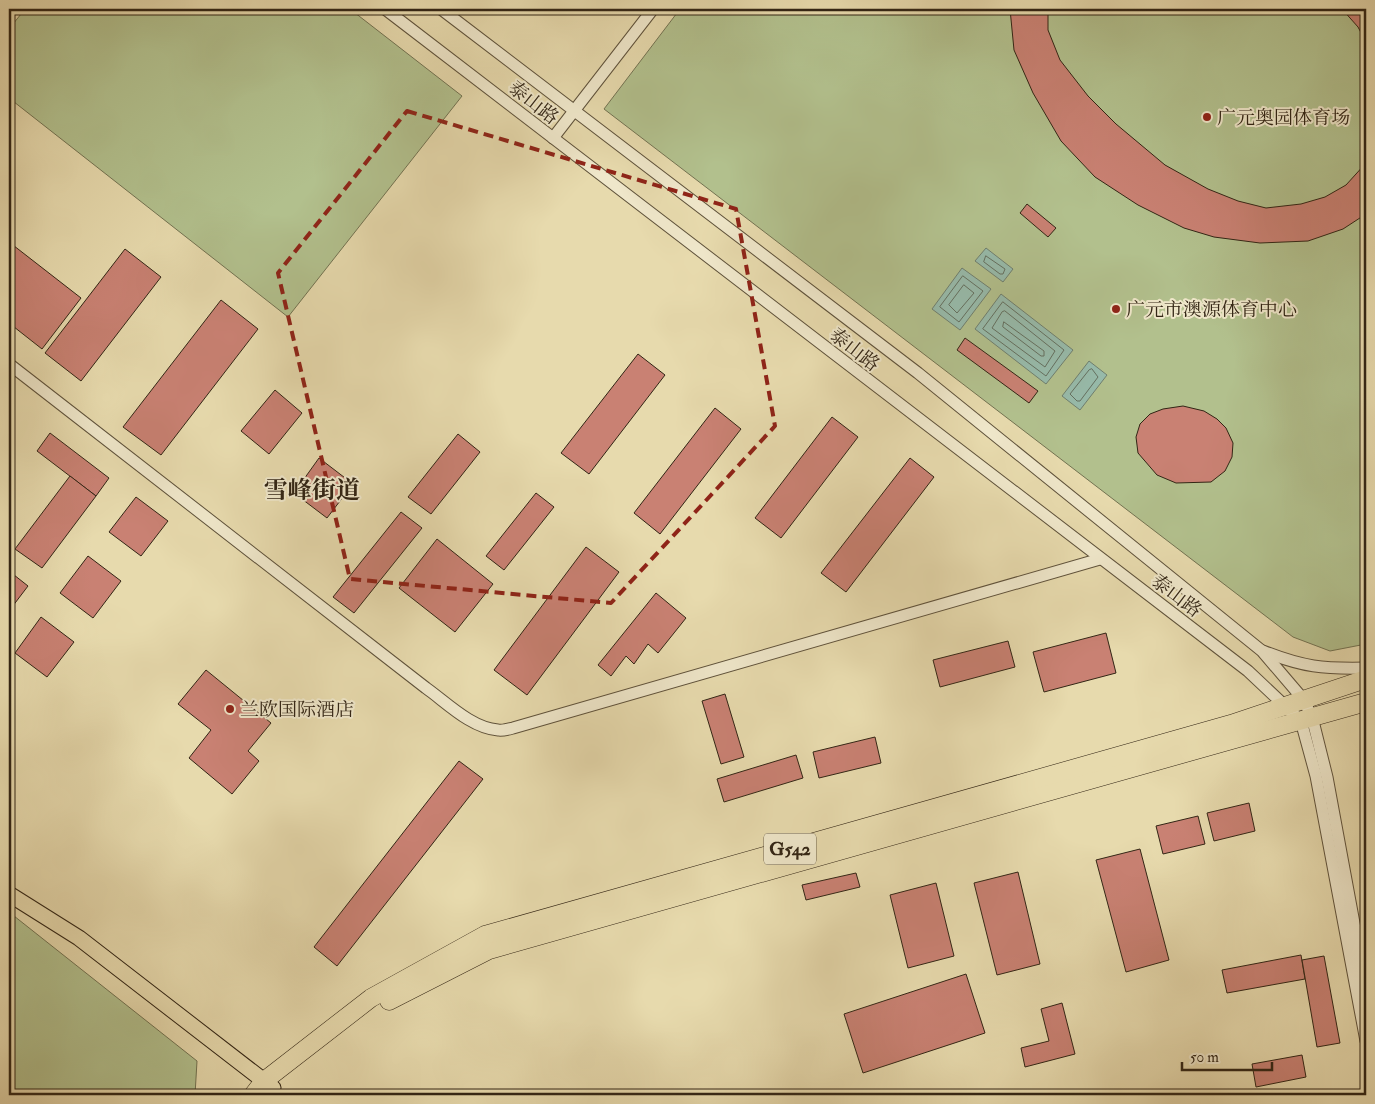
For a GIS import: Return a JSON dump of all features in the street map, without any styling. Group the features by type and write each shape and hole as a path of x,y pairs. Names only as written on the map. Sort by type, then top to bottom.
{"highway":[{"name":"G542","path":"262,1090 371,998 485,935 1212,730 1366,679"},
{"name":"G542","path":"262,1090 378,1007 489,950 1366,702"}],"main road":[{"path":"9,894 80,938 262,1090"},
{"path":"9,906 74,946 262,1090"}],"street":[{"name":"泰山路","path":"384,9 1248,671 1286,704 1307,719"},
{"name":"泰山路","path":"441,9 918,373 1262,651 1303,699 1307,719"},
{"path":"553,138 653,9"},
{"path":"9,364 432,692 466,717 482,726 498,730 513,728 1100,559"},
{"path":"1262,651 1297,664 1347,669 1366,668"},
{"path":"1347,669 1366,661"},
{"path":"1307,719 1327,777 1366,988"},
{"path":"1307,719 1366,1041"}],"highlighted area":[{"path":"407,111 736,209 775,426 611,603 350,579 278,273"}],"green space":[{"path":"25,9 350,9 462,96 288,317 9,98 9,29"},
{"name":"广元市澳源体育中心","path":"680,9 1366,9 1366,644 1330,651 1293,637 604,109"},
{"path":"9,912 197,1061 195,1095 9,1095"}],"water":[{"path":"986,248 1013,269 1003,282 975,261"},
{"path":"962,268 991,289 960,330 932,309"},
{"path":"1001,294 1073,350 1046,384 975,329"},
{"path":"1089,361 1107,375 1080,410 1062,396"}],"building":[{"path":"1010,9 1048,9 1048,30 1060,60 1088,96 1116,124 1165,165 1208,189 1238,201 1266,208 1301,204 1325,197 1346,185 1366,163 1366,214 1343,229 1308,241 1260,243 1214,237 1184,228 1138,205 1095,177 1061,141 1033,93 1014,50"},
{"path":"1342,9 1366,9 1366,42 1358,27"},
{"path":"1027,204 1056,228 1048,237 1020,213"},
{"path":"9,242 81,298 42,349 9,323"},
{"path":"125,249 161,277 81,381 45,353"},
{"path":"221,300 258,329 161,455 123,427"},
{"path":"965,338 1038,391 1029,403 957,350"},
{"path":"638,354 665,375 589,474 561,453"},
{"path":"275,390 302,413 269,454 241,431"},
{"path":"1183,406 1204,411 1217,419 1226,428 1233,443 1232,457 1225,471 1211,482 1176,483 1157,475 1138,453 1136,437 1140,424 1150,414 1163,409"},
{"path":"715,408 741,429 660,534 634,513"},
{"path":"832,417 858,437 781,538 755,518"},
{"path":"50,433 109,478 96,496 37,451"},
{"path":"458,434 480,452 431,514 408,497"},
{"path":"319,458 353,484 327,518 294,493"},
{"path":"910,458 934,477 846,592 821,573"},
{"path":"70,476 96,496 42,568 15,549"},
{"path":"536,493 554,507 504,570 486,556"},
{"path":"136,497 168,521 141,556 109,532"},
{"path":"401,512 422,528 354,613 333,597"},
{"path":"437,539 493,584 455,632 399,588"},
{"path":"586,547 619,572 527,695 494,670"},
{"path":"88,556 121,581 93,618 60,593"},
{"path":"9,571 28,586 9,611"},
{"path":"656,593 686,618 658,653 648,644 634,664 626,656 611,676 598,665"},
{"path":"41,617 74,642 47,677 15,653"},
{"path":"1106,633 1116,673 1044,692 1033,652"},
{"path":"1008,641 1015,667 940,687 933,660"},
{"path":"206,670 271,723 248,751 259,761 232,794 189,758 211,730 178,704"},
{"path":"725,694 744,757 721,764 702,701"},
{"path":"875,737 881,763 819,778 813,752"},
{"path":"796,755 803,778 724,802 717,779"},
{"path":"459,761 483,779 337,966 314,947"},
{"path":"1249,803 1255,831 1214,841 1207,813"},
{"path":"1198,816 1205,844 1163,854 1156,826"},
{"path":"1140,849 1169,960 1126,972 1096,860"},
{"path":"1018,872 1040,964 997,975 974,883"},
{"path":"856,873 860,887 806,900 802,885"},
{"path":"936,883 954,956 908,968 890,895"},
{"path":"1301,955 1305,979 1227,993 1222,970"},
{"path":"1324,956 1340,1043 1317,1047 1302,960"},
{"path":"966,974 985,1033 863,1073 844,1014"},
{"path":"1062,1003 1075,1054 1025,1067 1021,1048 1049,1041 1041,1009"},
{"path":"1302,1055 1306,1077 1256,1087 1252,1064"}],"place":[{"name":"广元奥园体育场","path":"1207,117"},
{"name":"广元市澳源体育中心","path":"1116,309"},
{"name":"兰欧国际酒店","path":"230,709"}],"district":[{"name":"雪峰街道","path":"312,490"}]}
